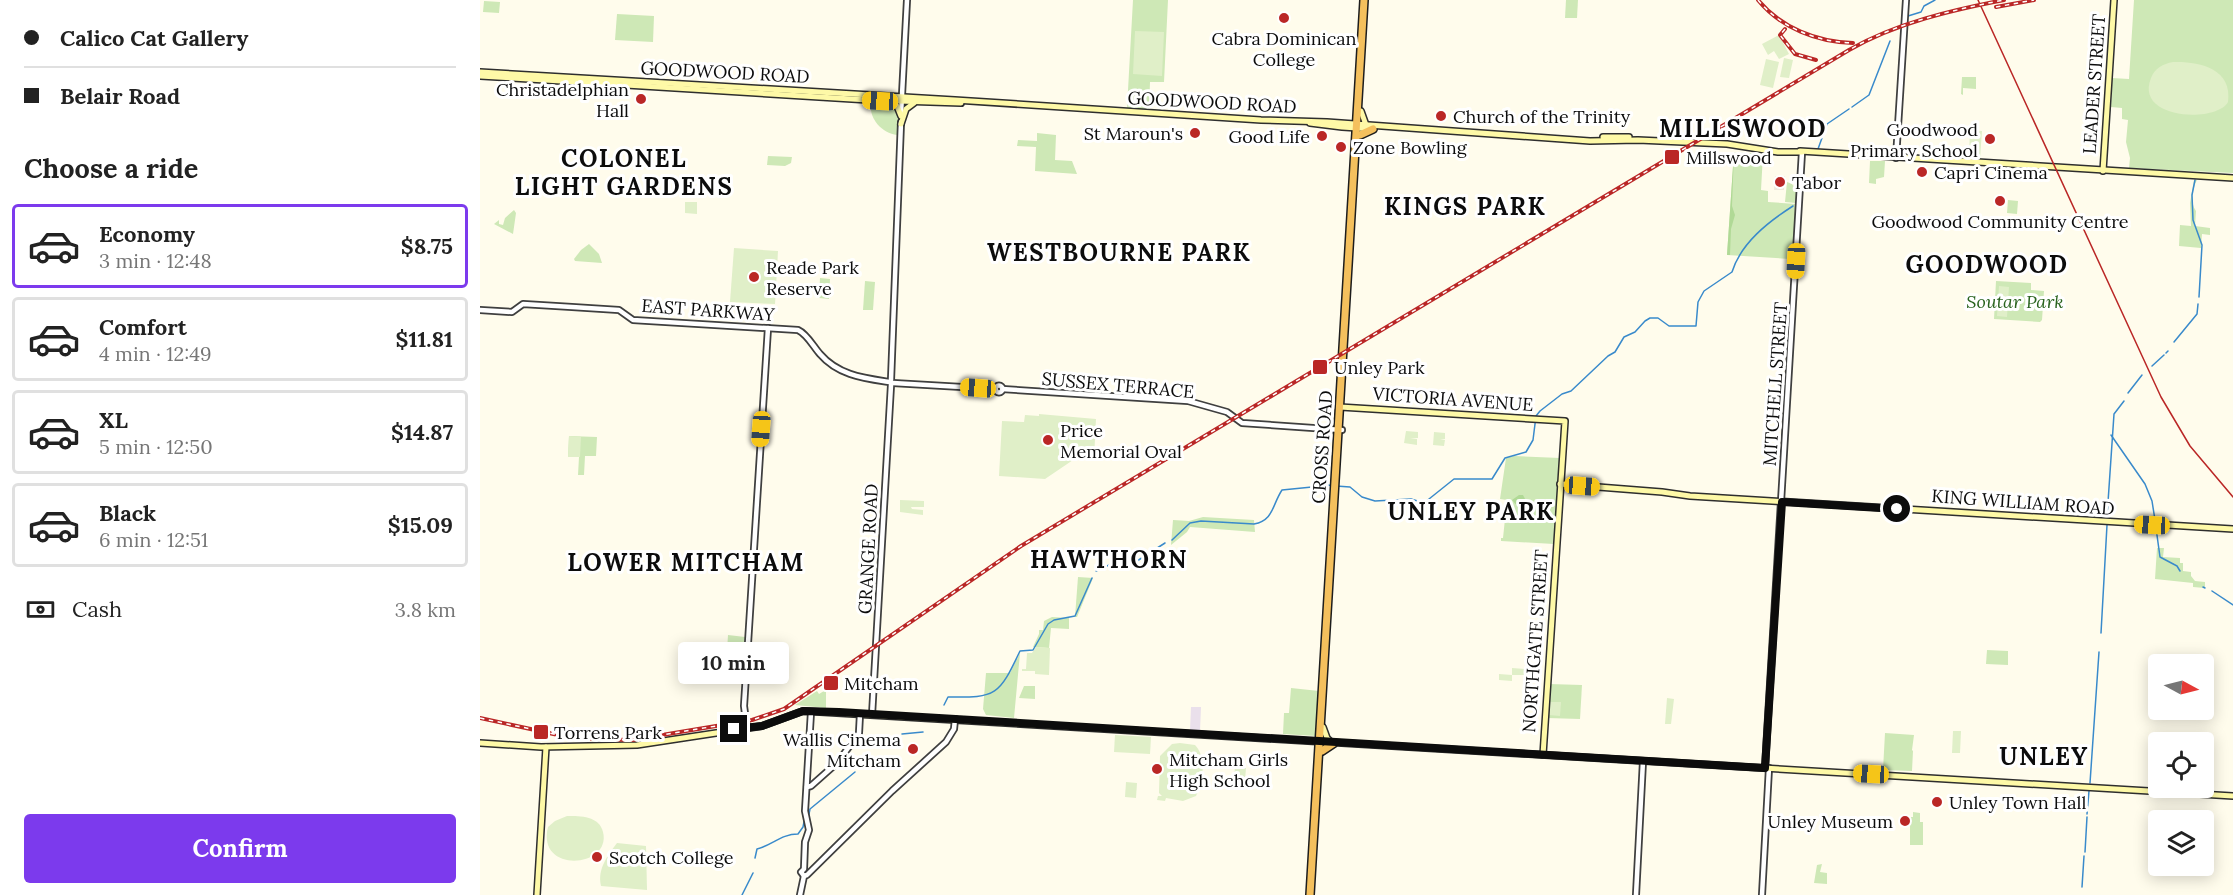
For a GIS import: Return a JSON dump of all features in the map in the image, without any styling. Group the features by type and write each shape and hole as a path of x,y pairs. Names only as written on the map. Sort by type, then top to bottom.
{"highway":[{"name":"CROSS ROAD","path":"1320,742 1323,727 1366,0"},
{"path":"1357,125 1373,129"},
{"name":"CROSS ROAD","path":"1311,894 1337,486"},
{"path":"1320,753 1332,743"}],"main road":[{"name":"LEADER STREET","path":"2103,171 2114,0"},
{"name":"GOODWOOD ROAD","path":"480,74 892,101 901,99 915,102 969,102"},
{"name":"GOODWOOD ROAD","path":"807,95 969,102 1310,123 1315,121 1571,139 1652,137 1734,142 1800,153 2088,172 2233,178"},
{"path":"892,101 901,116"},
{"path":"901,124 906,109 915,102"},
{"name":"GOODWOOD ROAD","path":"1373,129 1383,127"},
{"name":"VICTORIA AVENUE","path":"1341,407 1564,421"},
{"name":"NORTHGATE STREET","path":"1543,755 1564,421"},
{"name":"KING WILLIAM ROAD","path":"1560,484 1690,496 2233,529"},
{"path":"747,728 780,718 801,708 872,715 2233,796"},
{"path":"480,743 546,747 637,745 762,726 800,712 839,712"},
{"path":"1323,727 1327,738 1332,743"},
{"path":"1308,741 1320,753"},
{"path":"537,895 546,747"},
{"path":"545,760 551,752 568,747"}],"street":[{"name":"GRANGE ROAD","path":"872,715 891,383 893,282 907,0"},
{"path":"1896,158 1906,0"},
{"name":"MITCHELL STREET","path":"1762,895 1767,768 1802,160 1800,153"},
{"name":"EAST PARKWAY","path":"480,310 512,312 523,304 619,310 633,320 796,329 802,332 820,355 840,370 891,383"},
{"path":"747,728 744,714 768,328"},
{"name":"SUSSEX TERRACE","path":"891,383 996,389 999,393 1002,389 1188,401 1231,414 1242,423 1340,430"},
{"path":"738,706 744,714"},
{"path":"800,895 806,871 805,842 809,830 806,816 811,712"},
{"path":"807,788 833,767 859,733 860,714"},
{"path":"806,871 814,867 946,742 954,729 955,719"},
{"path":"1636,895 1643,761"}],"shaded area":[{"path":"1775,176 1780,178 1785,176 1784,190 1774,190"},
{"path":"1191,707 1201,707 1200,731 1190,731"}],"green space":[{"path":"1133,0 1168,0 1164,82 1150,82 1149,110 1127,108"},
{"path":"1566,0 1578,0 1577,18 1565,18"},
{"path":"2134,0 2233,0 2233,173 2129,168 2130,158 2126,142 2128,120 2122,119 2122,108 2111,107 2112,78 2129,79"},
{"path":"484,1 500,2 499,13 483,12"},
{"path":"617,14 654,16 653,42 615,40"},
{"path":"1135,31 1164,32 1162,76 1133,74"},
{"path":"1779,35 1789,54 1779,59 1774,51 1768,55 1762,44"},
{"path":"1784,58 1793,60 1789,78 1780,77"},
{"path":"1766,59 1779,62 1773,88 1760,85"},
{"path":"2173,62 2192,63 2211,68 2225,81 2228,102 2221,109 2194,115 2165,110 2154,102 2149,92 2151,78 2160,67"},
{"path":"1962,77 1976,77 1976,89 1963,88 1963,95 1961,94"},
{"path":"1129,94 1140,95 1139,107 1128,107"},
{"path":"871,104 895,106 899,115 897,135 886,131 874,120"},
{"path":"1970,130 1982,131 1980,159 1969,158"},
{"path":"1037,133 1056,135 1055,160 1072,161 1077,174 1035,171 1036,147 1017,146 1018,140 1037,141"},
{"path":"1734,152 1763,154 1761,190 1768,191 1768,202 1796,204 1793,257 1790,259 1727,255"},
{"path":"1734,152 1732,206 1735,215 1731,229 1730,255 1727,255"},
{"path":"768,156 792,157 791,163 785,166 767,165"},
{"path":"1870,161 1885,161 1884,177 1876,179 1876,184 1869,183"},
{"path":"1798,180 1796,203 1785,202 1787,182 1795,188 1795,182"},
{"path":"2194,180 2197,180 2192,196 2196,211 2195,226 2210,228 2210,235 2202,234 2201,248 2179,246 2180,225 2191,226 2190,203"},
{"path":"2008,200 2018,201 2017,214 2007,213"},
{"path":"685,202 697,202 697,214 685,213"},
{"path":"514,210 516,213 513,234 494,224 499,220 499,224 503,225 505,218"},
{"path":"589,244 599,254 602,263 575,261 574,259 581,250"},
{"name":"Reade Park Reserve","path":"734,248 778,251 775,304 730,302"},
{"path":"820,278 830,279 829,299 819,298"},
{"path":"865,281 875,282 873,310 863,310"},
{"name":"Soutar Park","path":"1996,281 2031,283 2031,290 2044,291 2042,320 2040,322 1994,319"},
{"path":"1999,286 2009,287 2007,317 1997,316"},
{"name":"Price Memorial Oval","path":"1039,414 1096,419 1094,459 1076,458 1045,479 999,476 1002,421 1024,422 1025,415 1039,416"},
{"path":"1406,431 1418,432 1418,438 1410,438 1417,439 1417,445 1404,443"},
{"path":"1434,432 1445,433 1445,439 1440,439 1445,440 1444,446 1433,445"},
{"path":"569,436 597,437 596,456 585,456 584,475 578,475 579,457 568,457"},
{"path":"569,436 581,437 580,457 568,457"},
{"path":"1514,456 1560,458 1554,544 1501,541 1507,500 1500,499 1506,458"},
{"path":"1523,495 1531,510 1529,515 1524,514 1512,500"},
{"path":"900,500 924,501 924,507 911,507 923,510 923,515 900,512"},
{"path":"1203,517 1254,520 1255,532 1190,527 1171,545 1173,520 1189,521"},
{"path":"2157,548 2164,548 2163,557 2180,558 2183,571 2191,572 2195,581 2205,582 2205,588 2193,587 2193,583 2155,579"},
{"path":"1078,577 1093,578 1077,617 1075,617"},
{"path":"1052,617 1069,618 1069,629 1051,628 1049,648 1033,647 1039,630 1043,630 1044,621"},
{"path":"728,635 745,637 744,653 727,652"},
{"path":"1036,647 1050,648 1049,675 1035,674 1035,671 1022,671 1026,669 1027,653 1032,653"},
{"path":"1987,650 2008,651 2008,665 1986,664"},
{"path":"1020,653 1014,718 986,715 983,709 986,673 1010,673"},
{"path":"1512,668 1525,669 1524,675 1512,675"},
{"path":"1499,674 1512,675 1512,681 1499,680"},
{"path":"1549,684 1582,685 1580,719 1547,718"},
{"path":"1024,686 1035,686 1035,699 1019,698"},
{"path":"1291,688 1319,691 1316,736 1283,734 1284,713 1289,713"},
{"path":"817,691 819,694 826,692 826,708 795,705"},
{"path":"1667,698 1674,699 1671,724 1665,724"},
{"path":"1550,702 1561,702 1560,716 1549,715"},
{"path":"1953,731 1961,731 1960,753 1952,753"},
{"path":"1885,733 1914,735 1912,771 1883,770"},
{"path":"1115,735 1151,737 1150,754 1114,752"},
{"path":"1172,744 1195,745 1201,756 1203,770 1196,796 1183,801 1166,798 1165,801 1157,800 1158,796 1162,796 1159,793 1160,756"},
{"path":"1235,767 1246,768 1245,780 1234,779"},
{"path":"1126,782 1137,783 1136,798 1125,797"},
{"path":"1913,812 1920,813 1920,822 1923,822 1923,845 1910,845 1910,817 1913,817"},
{"path":"567,816 589,818 598,823 603,832 603,844 597,853 586,859 574,861 563,859 553,853 547,842 548,827"},
{"path":"617,843 646,846 647,890 601,886 600,874 606,858"},
{"path":"1822,864 1820,872 1827,873 1827,884 1814,883 1817,865"}],"waterway":[{"path":"1908,16 1921,12 1924,6 1935,0"},
{"path":"1852,107 1869,95 1890,41"},
{"path":"1818,149 1827,124 1849,109"},
{"path":"2195,180 2192,195 2193,220 2202,245 2199,297"},
{"path":"1336,486 1350,487 1362,497 1375,501 1411,499 1424,503 1454,479 1492,479 1505,458 1526,452 1533,440 1536,416 1540,411 1562,394 1571,391 1615,352 1624,337 1635,332 1645,321 1658,318 1669,326 1696,326 1698,302 1704,291 1732,272 1736,261 1756,234 1793,206"},
{"path":"2174,342 2197,314 2198,304"},
{"path":"2152,366 2164,355"},
{"path":"2128,393 2142,375"},
{"path":"2107,517 2114,414 2124,401"},
{"path":"2111,435 2145,484 2152,501 2155,520"},
{"path":"1172,540 1190,523 1201,521 1254,524 1261,522 1272,511 1282,490 1332,485"},
{"path":"2101,633 2107,525"},
{"path":"2156,528 2160,557 2177,566 2180,571"},
{"path":"1096,571 1120,560 1137,561 1165,543"},
{"path":"944,705 948,697 987,694 1001,685 1020,651 1033,650 1048,624 1054,620 1075,616 1092,578"},
{"path":"2212,591 2233,605"},
{"path":"2090,783 2099,652"},
{"path":"902,734 923,732"},
{"path":"809,814 810,809 855,772"},
{"path":"2087,814 2089,791"},
{"path":"755,858 757,849 792,834 798,834 803,827 805,817"},
{"path":"2085,852 2087,817"},
{"path":"2082,887 2084,856"},
{"path":"742,895 753,873"}],"tram line":[{"path":"1978,0 2161,397 2190,446 2233,497"}],"railway":[{"path":"1758,0 1777,18 1801,32 1826,40 1853,43"},
{"path":"480,718 572,738 632,740 752,720 784,709 1021,546 1849,50 1905,25 1944,13 2004,0"},
{"path":"1996,7 2034,0"},
{"path":"1785,29 1780,35 1795,54 1816,60"}],"place":[{"name":"Cabra Dominican College","path":"1284,18"},
{"name":"Christadelphian Hall","path":"641,99"},
{"name":"Church of the Trinity","path":"1441,116"},
{"name":"St Maroun's","path":"1195,133"},
{"name":"Good Life","path":"1322,136"},
{"name":"Goodwood Primary School","path":"1990,139"},
{"name":"Zone Bowling","path":"1341,147"},
{"name":"Millswood","path":"1672,157"},
{"name":"Capri Cinema","path":"1922,172"},
{"name":"Tabor","path":"1780,182"},
{"name":"Goodwood Community Centre","path":"2000,201"},
{"name":"Reade Park Reserve","path":"754,277"},
{"name":"Unley Park","path":"1320,367"},
{"name":"Price Memorial Oval","path":"1048,440"},
{"name":"Mitcham","path":"831,683"},
{"name":"Torrens Park","path":"541,732"},
{"name":"Wallis Cinema Mitcham","path":"913,749"},
{"name":"Mitcham Girls High School","path":"1157,769"},
{"name":"Unley Town Hall","path":"1937,802"},
{"name":"Unley Museum","path":"1905,821"},
{"name":"Scotch College","path":"597,857"}],"district":[{"name":"MILLSWOOD","path":"1743,128"},
{"name":"COLONEL LIGHT GARDENS","path":"624,172"},
{"name":"KINGS PARK","path":"1465,206"},
{"name":"WESTBOURNE PARK","path":"1119,252"},
{"name":"GOODWOOD","path":"1987,264"},
{"name":"UNLEY PARK","path":"1471,511"},
{"name":"HAWTHORN","path":"1109,559"},
{"name":"LOWER MITCHAM","path":"686,562"},
{"name":"UNLEY","path":"2044,756"}],"route":[{"path":"734,729 762,726 803,711 839,712 1765,768 1782,502 1897,509"}]}
